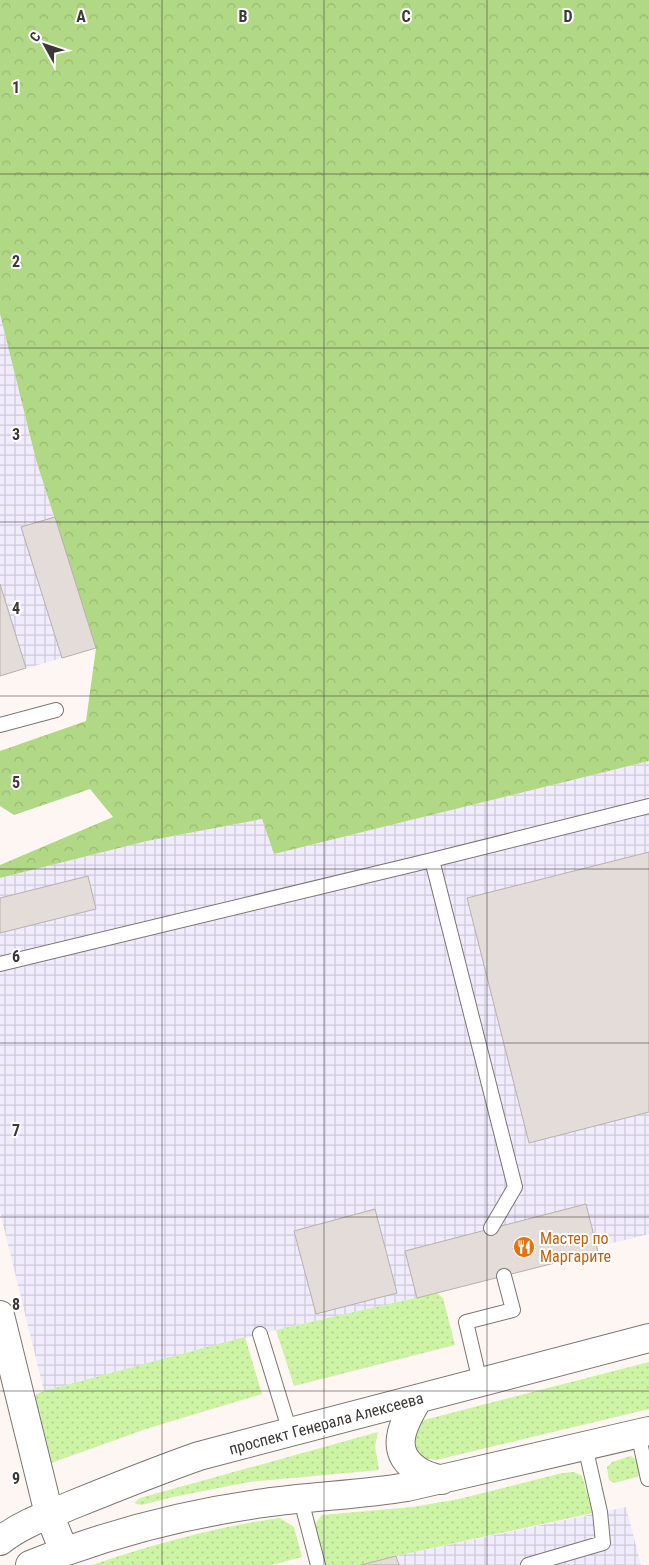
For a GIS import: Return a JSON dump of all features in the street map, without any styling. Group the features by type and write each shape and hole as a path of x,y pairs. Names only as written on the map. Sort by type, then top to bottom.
{"street":[{"path":"0,1315 49,1514 64,1551"},
{"name":"проспект Генерала Алексеева","path":"4,1534 130,1481 199,1456 649,1338"},
{"path":"418,1399 404,1421 401,1447 407,1460 420,1472 442,1480"},
{"path":"30,1565 64,1551 116,1535 202,1514 264,1503 369,1493 442,1480 644,1432"}],"lane":[{"path":"0,725 56,710"},
{"path":"0,964 649,806"},
{"path":"432,860 515,1187 491,1228"},
{"path":"480,1382 466,1322 513,1310 504,1276"},
{"path":"260,1334 290,1432"},
{"path":"644,1432 648,1479"},
{"path":"528,1565 603,1543 600,1512 585,1446"},
{"path":"301,1500 318,1565"}],"shaded area":[{"path":"0,314 36,460 96,648 0,676"},
{"path":"649,761 649,1234 597,1247 598,1252 417,1298 276,1330 44,1391 0,1212 0,878 147,841 262,819 274,854"},
{"path":"626,1507 641,1565 361,1565 396,1556"}],"green space":[{"path":"0,0 649,0 649,761 274,854 262,819 147,841 0,878 0,865 113,817 90,789 14,815 0,806 0,751 86,721 96,648 36,460 0,314"},
{"path":"437,1293 443,1298 455,1345 294,1386 276,1330"},
{"path":"245,1337 262,1394 149,1428 51,1463 30,1397 44,1391"},
{"path":"649,1362 649,1409 436,1460 420,1458 411,1447 414,1427 424,1420"},
{"path":"378,1432 375,1446 379,1470 249,1482 141,1505 134,1503 140,1498"},
{"path":"631,1456 637,1460 640,1474 637,1477 614,1483 609,1480 607,1467 612,1462"},
{"path":"574,1472 582,1476 593,1513 361,1565 325,1565 314,1525 322,1515 413,1507 459,1499 562,1473"},
{"path":"280,1518 294,1527 302,1557 272,1565 92,1565 185,1537 232,1526"}],"building":[{"path":"55,517 96,648 62,658 21,527"},
{"path":"0,584 26,668 0,676"},
{"path":"649,852 649,1112 529,1143 467,898"},
{"path":"88,876 96,909 0,933 0,898"},
{"path":"586,1204 598,1252 417,1298 405,1251"},
{"path":"375,1209 397,1293 316,1314 294,1231"},
{"path":"396,1556 399,1565 361,1565"}],"place":[{"name":"Мастер по Маргарите","path":"524,1247"}]}
